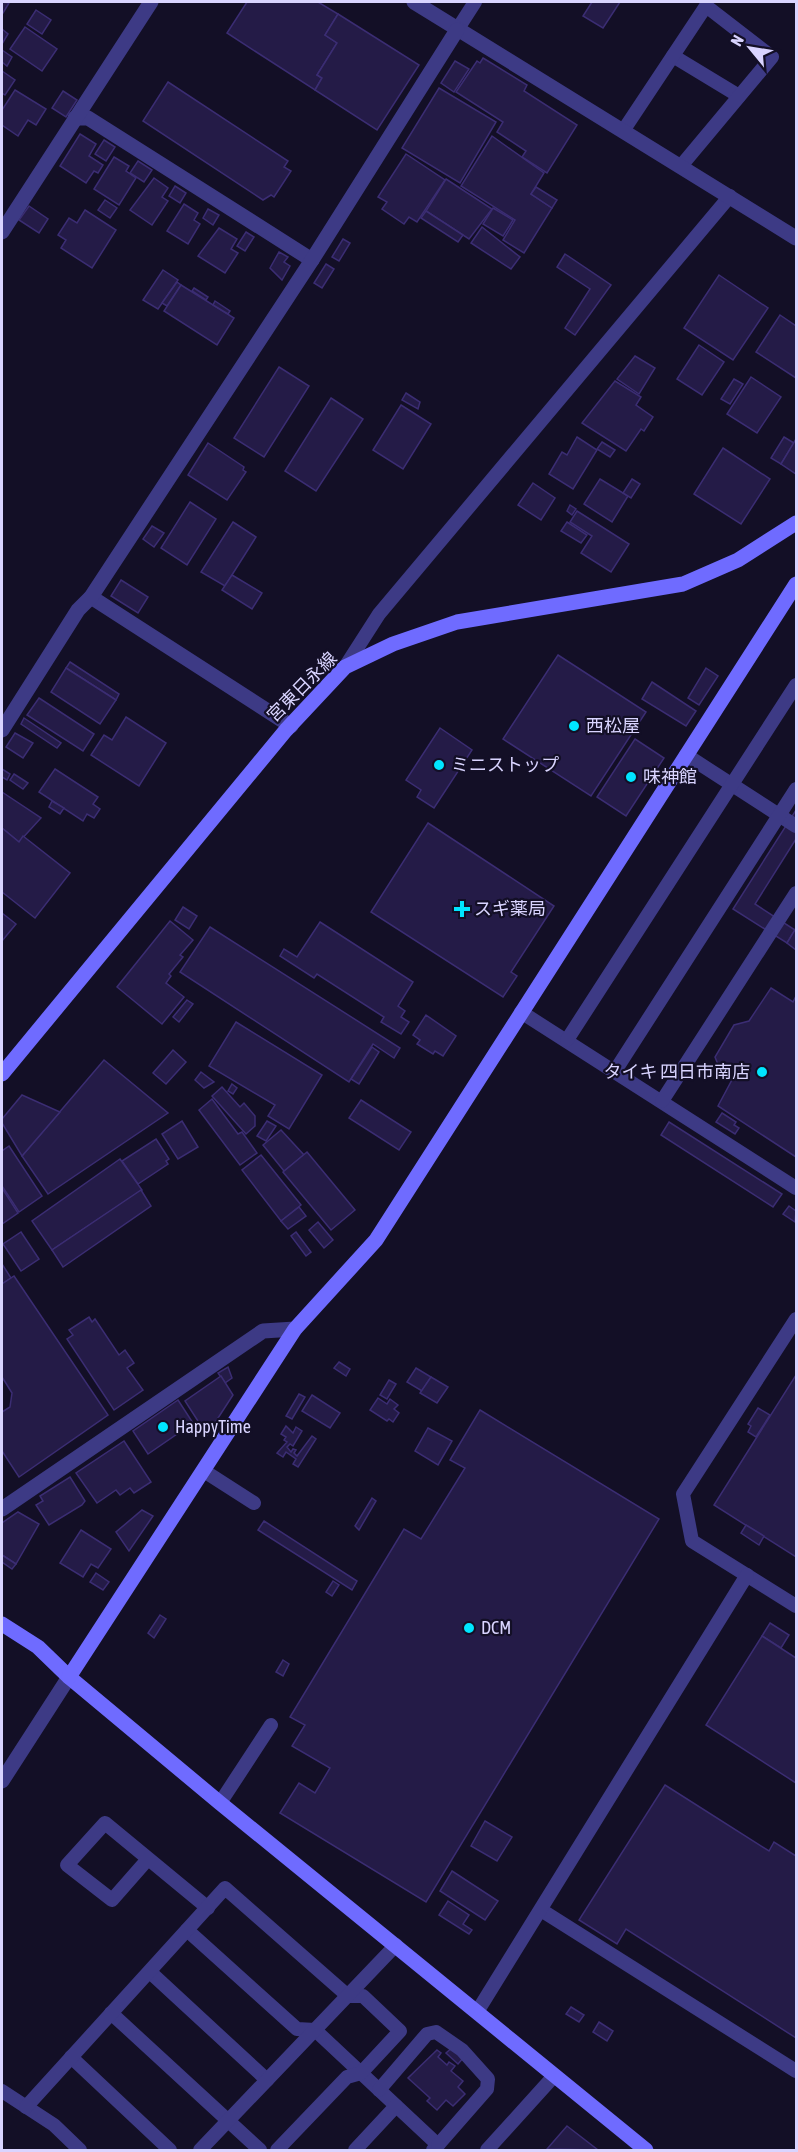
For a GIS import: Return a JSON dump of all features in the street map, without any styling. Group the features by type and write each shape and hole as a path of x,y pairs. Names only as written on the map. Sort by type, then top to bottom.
{"street":[{"path":"2,231 151,2"},
{"path":"414,2 796,238"},
{"path":"2,730 78,610 91,597 312,260 457,30"},
{"path":"75,118 88,118 312,260"},
{"name":"宮東日永線","path":"2,1074 291,726 345,667 393,644 457,622 683,584 738,560 796,522"},
{"path":"2,1781 295,1329 376,1240 796,584"},
{"path":"91,597 291,726"},
{"path":"2,1509 263,1331 295,1329"},
{"path":"2,1624 38,1647 69,1677 220,1803 646,2151"}],"lane":[{"path":"457,30 475,2"},
{"path":"623,131 706,6 771,57 681,166"},
{"path":"673,56 739,96"},
{"path":"345,667 379,614 730,196"},
{"path":"567,1040 796,685"},
{"path":"686,755 796,826"},
{"path":"615,1071 796,789"},
{"path":"662,1101 796,893"},
{"path":"521,1012 796,1188"},
{"path":"796,1320 683,1494 692,1540 796,1606"},
{"path":"204,1471 254,1503"},
{"path":"477,2012 747,1575"},
{"path":"220,1803 271,1725"},
{"path":"148,1859 112,1900 67,1865 105,1823 208,1908"},
{"path":"26,2107 225,1888 348,1996 363,1996 400,2031 361,2073 347,2077 277,2151"},
{"path":"541,1910 796,2071"},
{"path":"188,1930 297,2029 315,2030 396,2106 436,2148 487,2089 488,2079 462,2050 436,2032 427,2034 379,2090"},
{"path":"200,2151 396,1945"},
{"path":"150,1972 267,2080"},
{"path":"111,2013 260,2151"},
{"path":"71,2057 170,2151"},
{"path":"487,2151 554,2076"},
{"path":"3,2094 54,2126 80,2151"},
{"path":"355,2151 396,2106"}],"building":[{"path":"2,2 9,3 3,13 2,13"},
{"path":"247,2 318,2 338,14 325,35 337,43 317,75 322,78 315,90 227,33"},
{"path":"592,2 620,2 603,28 583,16"},
{"path":"36,10 51,20 42,34 27,24"},
{"path":"338,14 419,65 377,130 315,90 322,78 317,75 337,43 325,35"},
{"path":"25,27 57,49 42,71 10,49"},
{"path":"2,29 8,34 2,44"},
{"path":"2,50 12,57 7,66 2,62"},
{"path":"483,58 527,85 524,91 577,125 547,173 522,157 526,151 497,132 503,122 456,92 477,61 480,63"},
{"path":"455,61 469,69 454,92 441,83"},
{"path":"2,71 15,80 5,95 2,93"},
{"path":"168,82 288,161 284,167 291,171 274,197 271,195 263,200 143,121"},
{"path":"439,88 496,122 460,183 402,148"},
{"path":"15,90 46,109 36,125 28,120 18,136 2,125 2,110"},
{"path":"63,91 77,100 66,117 52,108"},
{"path":"80,134 96,144 89,156 103,165 98,173 94,171 86,183 60,166"},
{"path":"492,136 544,173 531,194 552,208 524,253 503,240 515,220 461,186"},
{"path":"104,140 115,147 106,161 95,154"},
{"path":"406,154 445,180 417,222 409,217 404,224 382,209 387,202 378,197"},
{"path":"114,157 129,166 126,171 136,178 119,205 94,189"},
{"path":"138,161 152,170 144,182 130,173"},
{"path":"154,178 168,188 162,197 168,201 152,225 130,210"},
{"path":"446,179 492,209 469,239 426,211"},
{"path":"175,186 186,193 180,203 169,196"},
{"path":"536,187 557,200 552,208 531,194"},
{"path":"105,200 117,208 110,218 98,210"},
{"path":"184,204 198,213 194,220 200,224 188,244 167,231"},
{"path":"29,206 48,219 39,233 19,220"},
{"path":"493,208 513,220 503,236 483,224"},
{"path":"208,209 219,215 213,225 203,218"},
{"path":"85,210 116,230 92,268 61,248 66,240 58,235 69,218 77,223"},
{"path":"426,211 463,235 458,242 421,218"},
{"path":"482,227 520,257 511,269 471,243"},
{"path":"219,228 237,239 231,249 238,253 225,273 198,256"},
{"path":"246,232 254,237 245,251 237,246"},
{"path":"343,239 350,243 339,261 332,257"},
{"path":"279,252 288,257 284,262 290,266 282,280 270,268"},
{"path":"565,254 611,285 575,335 565,328 590,289 557,267"},
{"path":"326,264 334,269 322,288 314,283"},
{"path":"163,270 178,280 158,309 143,300"},
{"path":"719,275 768,308 733,360 684,328"},
{"path":"177,282 181,285 167,306 162,303"},
{"path":"181,285 234,318 217,345 164,311"},
{"path":"194,288 208,297 206,300 192,291"},
{"path":"215,301 230,311 228,314 213,305"},
{"path":"780,315 796,326 796,378 756,352"},
{"path":"699,345 724,362 702,395 677,379"},
{"path":"635,356 655,368 639,394 617,379"},
{"path":"279,367 309,386 264,457 234,438"},
{"path":"751,377 781,397 757,433 727,414"},
{"path":"734,379 743,384 730,404 721,399"},
{"path":"615,381 641,397 636,405 653,417 644,431 641,429 626,451 582,423"},
{"path":"406,393 420,402 418,409 402,400"},
{"path":"331,398 363,419 316,491 285,471"},
{"path":"401,405 431,424 403,469 373,450"},
{"path":"577,437 597,450 573,489 549,474 562,452 567,455"},
{"path":"784,437 794,443 781,464 771,458"},
{"path":"796,439 796,474 781,464"},
{"path":"602,442 615,450 610,457 597,449"},
{"path":"208,443 244,467 243,470 246,472 227,500 188,475"},
{"path":"723,448 770,479 741,524 694,494"},
{"path":"600,479 628,496 612,522 584,504"},
{"path":"632,479 640,484 631,498 623,493"},
{"path":"533,483 555,498 541,520 518,505"},
{"path":"190,502 216,519 187,565 161,548"},
{"path":"570,505 576,509 572,515 567,511"},
{"path":"577,511 629,544 611,572 581,553 592,536 570,522"},
{"path":"233,522 256,537 225,586 201,572"},
{"path":"567,522 587,535 581,543 561,531"},
{"path":"152,526 164,533 154,547 143,539"},
{"path":"232,575 262,593 252,609 222,590"},
{"path":"121,580 148,597 138,613 111,596"},
{"name":"西松屋","path":"558,655 646,712 591,796 503,739"},
{"path":"70,662 119,694 116,700 66,668"},
{"path":"66,668 116,700 100,724 51,692"},
{"path":"706,668 718,676 699,705 688,698"},
{"path":"652,682 696,711 686,726 642,699"},
{"path":"39,698 94,734 83,751 27,715"},
{"path":"126,717 166,743 139,786 91,755 104,735 112,740"},
{"path":"24,718 61,743 57,748 21,724"},
{"name":"ミニストップ","path":"440,728 472,750 434,808 417,797 421,790 406,780"},
{"path":"15,733 33,743 23,758 6,747"},
{"name":"味神館","path":"635,739 664,758 626,816 597,797"},
{"path":"2,769 10,774 7,780 2,777"},
{"path":"55,769 98,797 93,804 100,809 94,818 87,814 83,821 39,792"},
{"path":"14,774 28,783 23,789 10,780"},
{"path":"2,792 41,818 19,842 2,828"},
{"path":"52,801 64,808 60,814 49,807"},
{"path":"796,810 796,839 755,904 795,930 787,943 733,909"},
{"name":"スギ薬局","path":"428,823 554,906 511,972 517,976 503,997 371,912"},
{"path":"2,828 19,842 23,836 70,873 35,918 2,892"},
{"path":"183,907 197,916 189,929 175,920"},
{"path":"2,913 16,924 2,941"},
{"path":"170,921 193,940 180,955 183,957 169,974 171,976 166,983 184,997 162,1024 117,987"},
{"path":"320,922 413,982 398,1006 405,1011 401,1017 409,1022 401,1034 381,1022 384,1017 317,974 314,978 280,956 284,949 297,957"},
{"path":"210,927 400,1048 394,1058 373,1044 349,1082 180,972"},
{"path":"796,928 796,950 787,943"},
{"name":"タイキ 四日市南店","path":"771,988 793,1002 796,996 796,1157 718,1106 734,1076 719,1067 715,1057 734,1025 749,1021"},
{"path":"187,1000 193,1004 179,1022 173,1017"},
{"path":"426,1015 456,1036 443,1056 435,1051 433,1054 417,1044 420,1040 413,1035"},
{"path":"236,1022 322,1075 289,1129 268,1116 275,1105 209,1066"},
{"path":"372,1047 379,1052 359,1084 351,1079"},
{"path":"173,1050 186,1062 166,1084 153,1073"},
{"path":"104,1060 168,1113 48,1194 22,1156"},
{"path":"201,1072 214,1082 204,1088 195,1080"},
{"path":"232,1084 237,1088 233,1094 228,1091"},
{"path":"222,1087 240,1107 244,1103 255,1116 255,1126 246,1134 212,1096"},
{"path":"22,1095 60,1112 22,1156 2,1123 2,1119"},
{"path":"212,1099 238,1134 242,1132 257,1153 240,1165 199,1110"},
{"path":"361,1100 411,1132 399,1150 349,1118"},
{"path":"722,1113 736,1122 734,1125 739,1128 735,1134 716,1122"},
{"path":"182,1121 198,1147 178,1159 162,1134"},
{"path":"267,1121 276,1126 266,1141 257,1136"},
{"path":"669,1122 782,1194 773,1207 661,1135"},
{"path":"281,1130 304,1155 284,1171 263,1145"},
{"path":"156,1139 169,1159 166,1161 168,1164 138,1184 122,1161"},
{"path":"9,1146 42,1196 19,1212 2,1186 2,1151"},
{"path":"307,1152 355,1210 331,1230 283,1172"},
{"path":"261,1155 301,1205 281,1221 242,1170"},
{"path":"120,1159 142,1190 52,1250 32,1221"},
{"path":"2,1188 18,1213 2,1224"},
{"path":"141,1190 151,1206 63,1267 52,1250"},
{"path":"789,1206 796,1211 795,1222 783,1214"},
{"path":"299,1207 306,1216 288,1229 281,1221"},
{"path":"318,1222 333,1240 324,1248 309,1230"},
{"path":"21,1232 39,1259 21,1271 3,1244"},
{"path":"296,1232 311,1252 306,1256 291,1236"},
{"path":"2,1264 11,1278 2,1284"},
{"path":"14,1276 108,1415 19,1477 2,1451 2,1412 10,1407 12,1393 2,1377 2,1284"},
{"path":"89,1317 92,1322 95,1319 119,1355 125,1350 134,1363 127,1368 143,1390 114,1410 67,1339 73,1335 69,1330"},
{"path":"339,1362 350,1369 346,1376 334,1368"},
{"path":"228,1367 232,1378 225,1383 218,1373"},
{"path":"416,1368 431,1377 422,1391 407,1382"},
{"path":"796,1375 796,1557 714,1505"},
{"path":"221,1376 233,1395 207,1435 185,1401"},
{"path":"431,1377 448,1387 437,1403 420,1393"},
{"path":"389,1380 396,1384 387,1399 380,1395"},
{"path":"299,1394 305,1397 292,1419 286,1416"},
{"path":"312,1395 340,1413 330,1428 302,1411"},
{"path":"378,1398 387,1404 390,1399 398,1405 394,1409 399,1413 393,1422 389,1419 387,1421 370,1410"},
{"name":"HappyTime","path":"178,1400 193,1423 148,1454 133,1431"},
{"path":"758,1408 770,1415 756,1437 748,1432 751,1426 748,1424"},
{"name":"DCM","path":"480,1410 659,1519 426,1902 280,1813 299,1783 315,1793 330,1768 292,1746 305,1725 290,1717 404,1529 421,1539 465,1468 450,1460"},
{"path":"286,1426 293,1433 296,1427 302,1431 293,1446 290,1444 287,1447 291,1452 293,1449 296,1450 294,1453 297,1456 312,1436 316,1439 298,1467 293,1464 296,1459 286,1452 283,1457 277,1453 287,1442 284,1440 286,1437 281,1434"},
{"path":"428,1428 452,1441 438,1465 415,1451"},
{"path":"124,1441 151,1482 134,1493 130,1488 120,1495 116,1490 97,1503 76,1473"},
{"path":"70,1477 85,1501 49,1525 36,1505 43,1501 40,1496"},
{"path":"372,1498 376,1501 359,1530 355,1526"},
{"path":"142,1510 153,1516 129,1551 116,1532"},
{"path":"18,1512 39,1524 16,1564 2,1555 2,1523"},
{"path":"264,1521 357,1581 352,1590 258,1530"},
{"path":"746,1525 764,1536 759,1545 741,1533"},
{"path":"81,1530 111,1549 98,1568 91,1564 83,1577 60,1563"},
{"path":"2,1555 16,1564 12,1569 2,1562"},
{"path":"96,1573 109,1582 103,1590 90,1582"},
{"path":"333,1581 339,1585 332,1596 326,1592"},
{"path":"160,1615 166,1619 154,1638 148,1633"},
{"path":"770,1623 789,1635 781,1648 762,1636"},
{"path":"762,1636 796,1658 796,1783 706,1725"},
{"path":"283,1660 289,1664 283,1676 276,1672"},
{"path":"665,1785 769,1851 774,1842 796,1856 796,2038 626,1929 617,1944 579,1920"},
{"path":"485,1821 512,1837 497,1861 471,1846"},
{"path":"452,1871 498,1901 485,1920 440,1891"},
{"path":"448,1901 469,1915 463,1924 472,1930 469,1934 439,1915"},
{"path":"571,2007 584,2015 579,2022 566,2014"},
{"path":"599,2022 613,2031 607,2041 593,2032"},
{"path":"453,2047 464,2057 458,2064 446,2053"},
{"path":"437,2050 441,2053 438,2057 447,2065 449,2062 455,2066 451,2071 463,2081 458,2087 465,2094 453,2106 446,2100 437,2110 427,2101 430,2098 408,2078"},
{"path":"567,2126 598,2150 547,2149"}],"place":[{"name":"西松屋","path":"574,726"},
{"name":"ミニストップ","path":"439,765"},
{"name":"味神館","path":"631,777"},
{"name":"スギ薬局","path":"462,909"},
{"name":"タイキ 四日市南店","path":"762,1072"},
{"name":"HappyTime","path":"163,1427"},
{"name":"DCM","path":"469,1628"}]}
